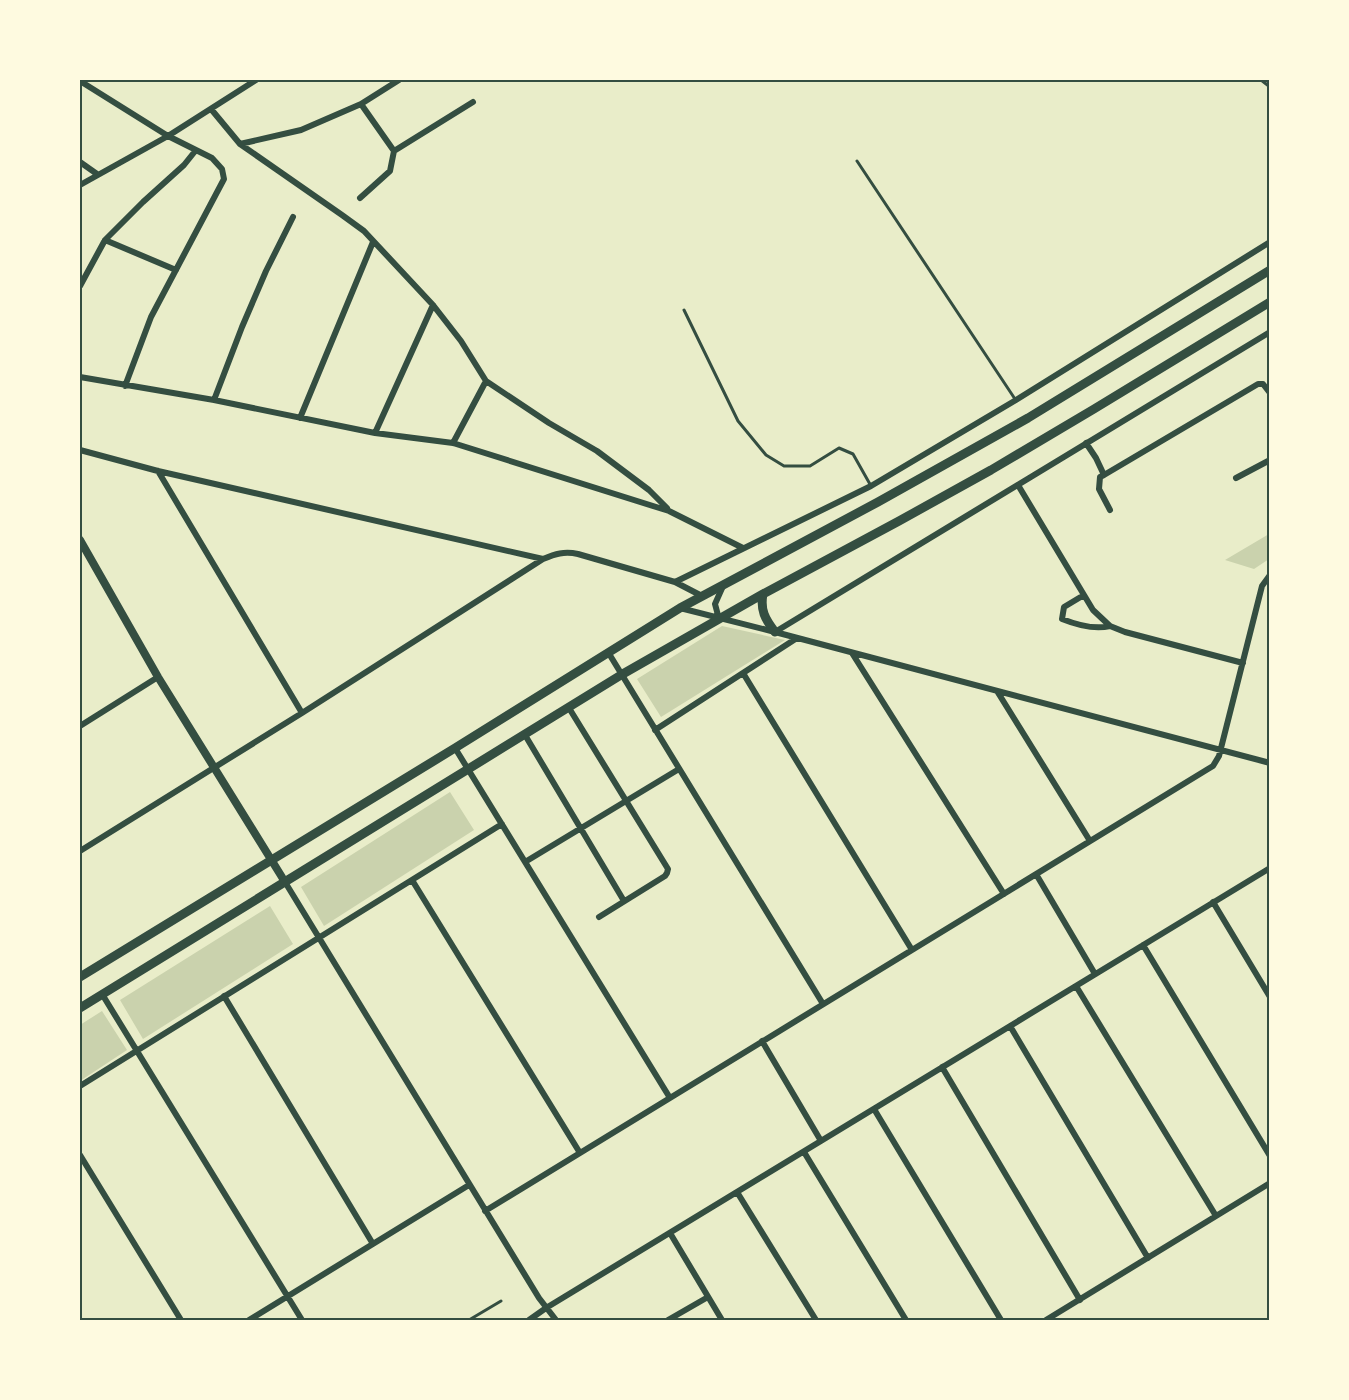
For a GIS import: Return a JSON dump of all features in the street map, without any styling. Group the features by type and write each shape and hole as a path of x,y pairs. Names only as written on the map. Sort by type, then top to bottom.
{"main road":[{"path":"80,977 680,608 1019,423 1269,270"},
{"path":"80,1008 621,675 763,594 991,470 1269,302"},
{"path":"763,594 762,613 775,632"}],"street":[{"path":"80,185 168,136 256,80"},
{"path":"240,144 301,130 361,105 399,80"},
{"path":"80,81 168,136 212,158 222,169 224,179 151,317 125,386"},
{"path":"360,198 390,171 394,151 473,102"},
{"path":"361,105 394,151"},
{"path":"211,109 240,144 364,231 433,305 461,341 486,381 540,418 597,452 649,490 669,511"},
{"path":"80,286 105,240 184,165 196,150"},
{"path":"80,162 97,174"},
{"path":"214,400 266,271 292,217"},
{"path":"105,240 177,270"},
{"path":"300,418 373,242"},
{"path":"675,582 871,486 1016,400 1269,242"},
{"path":"375,433 433,305"},
{"path":"775,632 1269,332"},
{"path":"80,377 214,400 375,433 453,443 669,511 743,548"},
{"path":"453,443 486,381"},
{"path":"1110,510 1099,489 1100,477 1258,384 1263,384 1269,393"},
{"path":"1086,444 1104,475"},
{"path":"80,450 158,471 543,559"},
{"path":"1236,478 1269,460"},
{"path":"158,471 302,713"},
{"path":"1018,485 1093,609 1110,626 1243,663"},
{"path":"80,540 158,677 485,1211 539,1298 556,1320"},
{"path":"80,851 543,559 567,552 675,582 702,596"},
{"path":"485,1211 1208,769 1217,760 1221,750 1262,586 1269,575"},
{"path":"719,619 715,604 725,583"},
{"path":"1084,595 1064,607 1062,619 1092,628 1110,626"},
{"path":"680,608 1269,763"},
{"path":"655,730 797,639"},
{"path":"608,652 823,1004"},
{"path":"852,653 1004,894"},
{"path":"743,673 912,950"},
{"path":"80,726 158,677"},
{"path":"996,691 1090,841"},
{"path":"568,708 668,869 665,876 599,917"},
{"path":"525,735 624,901"},
{"path":"455,748 670,1098"},
{"path":"525,862 679,769"},
{"path":"80,1086 502,824"},
{"path":"529,1320 1269,868"},
{"path":"1036,874 1095,974"},
{"path":"412,880 580,1153"},
{"path":"1213,902 1269,997"},
{"path":"1143,945 1269,1156"},
{"path":"1076,986 1216,1216"},
{"path":"102,994 302,1320"},
{"path":"224,996 373,1244"},
{"path":"1010,1026 1148,1258"},
{"path":"762,1041 821,1141"},
{"path":"942,1068 1080,1300"},
{"path":"874,1109 1001,1320"},
{"path":"804,1152 906,1320"},
{"path":"80,1155 181,1320"},
{"path":"1046,1320 1269,1183"},
{"path":"249,1320 469,1185"},
{"path":"737,1192 816,1320"},
{"path":"670,1233 722,1320"},
{"path":"668,1320 708,1297"}],"lane":[{"path":"1261,80 1269,87"},
{"path":"858,161 1016,400"},
{"path":"684,310 738,421 766,455 784,466 810,466 839,448 853,454 871,486"},
{"path":"469,1320 501,1301"}],"green space":[{"path":"1269,534 1269,559 1254,569 1225,560"},
{"path":"722,626 785,640 661,717 637,679"},
{"path":"450,792 474,830 324,926 301,887"},
{"path":"270,906 293,944 143,1039 120,1000"},
{"path":"102,1011 127,1050 80,1081 80,1025"}]}
